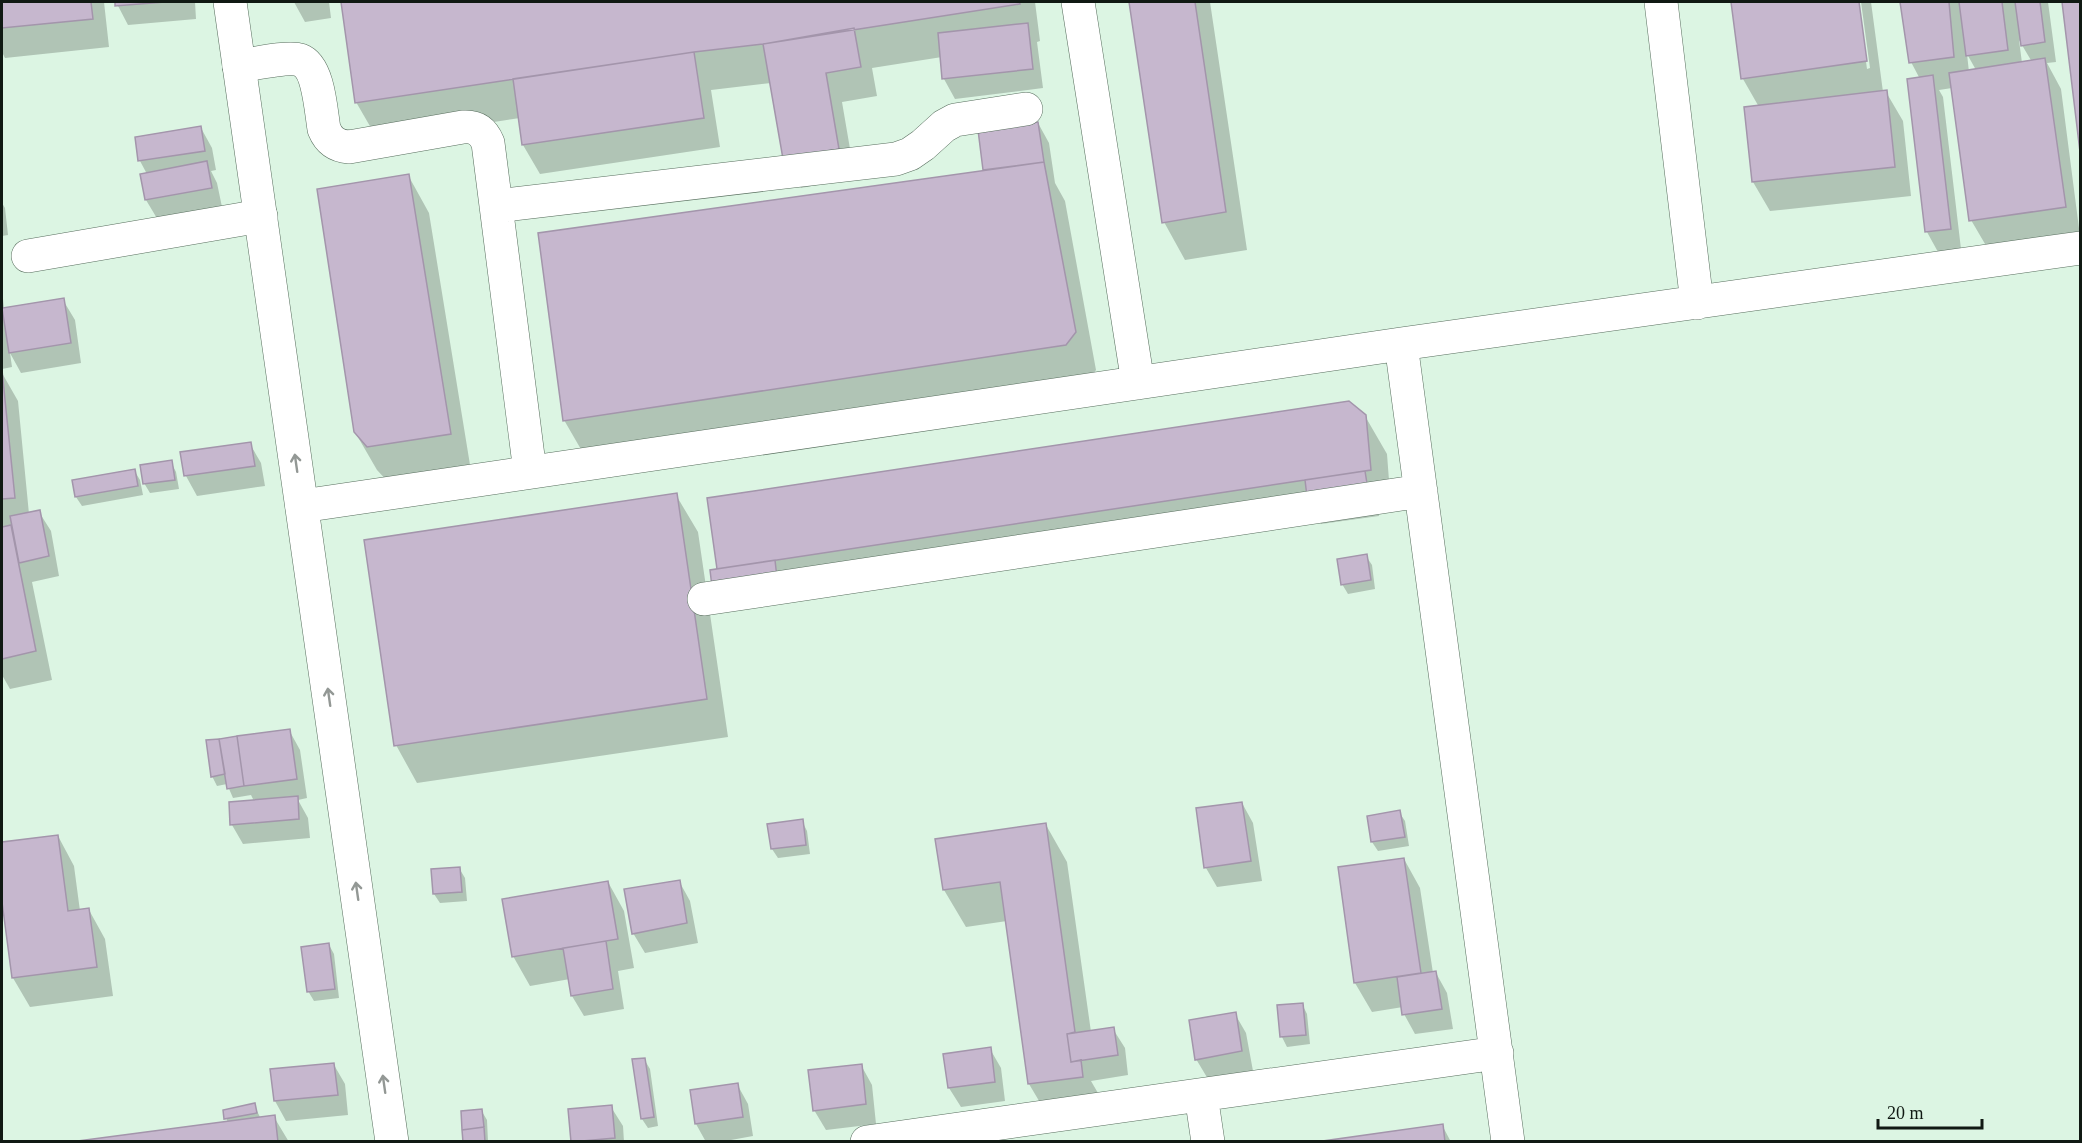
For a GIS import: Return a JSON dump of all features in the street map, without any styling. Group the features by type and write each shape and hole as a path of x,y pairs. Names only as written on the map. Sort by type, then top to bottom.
{"street":[{"path":"230,2 392,1142"},
{"path":"1078,2 1138,383"},
{"path":"1661,2 1697,303"},
{"path":"239,66 292,59 307,64 315,76 327,137 333,143 341,146 349,147 472,126 485,135 488,143 530,472"},
{"path":"496,206 896,159 910,154 944,126 955,120 1026,109"},
{"path":"28,256 261,216"},
{"path":"302,506 1401,344 2080,248"},
{"path":"1401,344 1509,1142"},
{"path":"704,599 1421,491"},
{"path":"867,1142 1497,1053"},
{"path":"1201,1095 1208,1142"}],"building":[{"path":"2,2 91,2 93,19 2,28"},
{"path":"115,2 165,2 115,6"},
{"path":"341,2 1019,2 1020,4 355,103"},
{"path":"1129,2 1195,2 1226,212 1162,223"},
{"path":"1731,2 1859,2 1867,61 1741,79"},
{"path":"1900,2 1949,2 1954,57 1909,63"},
{"path":"1959,2 2002,2 2008,50 1966,56"},
{"path":"2015,2 2040,2 2045,42 2021,46"},
{"path":"2062,2 2080,2 2080,152"},
{"path":"1028,23 1033,69 942,79 938,33"},
{"path":"854,28 861,67 826,73 839,149 783,159 763,44"},
{"path":"694,52 704,118 522,145 513,79"},
{"path":"2045,58 2066,207 1969,221 1949,73"},
{"path":"1933,75 1951,229 1925,232 1907,79"},
{"path":"1887,90 1895,167 1752,182 1744,107"},
{"path":"1038,122 1044,162 983,170 978,130"},
{"path":"201,126 205,151 138,161 135,137"},
{"path":"207,161 212,188 145,200 140,174"},
{"path":"1044,162 1076,332 1066,345 563,421 538,233"},
{"path":"409,174 451,434 367,447 354,432 317,189"},
{"path":"64,298 71,343 9,353 2,308"},
{"path":"2,370 15,498 2,499"},
{"path":"1349,401 1366,415 1371,470 717,569 707,498"},
{"path":"251,442 255,466 184,476 180,452"},
{"path":"172,460 175,480 143,484 140,465"},
{"path":"135,469 138,486 75,497 72,480"},
{"path":"1365,471 1369,496 1308,505 1305,480"},
{"path":"677,493 707,699 394,746 364,540"},
{"path":"40,510 49,556 19,563 10,516"},
{"path":"11,525 36,651 2,659 2,527"},
{"path":"1367,554 1371,580 1341,585 1337,559"},
{"path":"775,560 777,578 712,587 710,570"},
{"path":"290,729 297,779 244,786 237,736"},
{"path":"237,736 244,786 227,789 219,739"},
{"path":"219,739 225,774 211,777 206,740"},
{"path":"298,796 299,819 230,825 229,802"},
{"path":"1242,802 1251,861 1204,868 1196,808"},
{"path":"1400,810 1405,837 1371,842 1367,816"},
{"path":"803,819 806,845 771,849 767,824"},
{"path":"1046,823 1075,1032 1067,1034 1071,1062 1081,1060 1083,1077 1028,1084 1000,882 943,890 935,839"},
{"path":"58,835 68,911 89,908 97,967 12,978 2,902 2,842"},
{"path":"1404,858 1421,973 1354,983 1338,867"},
{"path":"460,867 462,892 433,894 431,869"},
{"path":"680,880 687,923 632,934 624,889"},
{"path":"608,881 618,939 512,957 502,899"},
{"path":"606,941 613,989 571,996 563,948"},
{"path":"329,943 335,989 307,992 301,947"},
{"path":"1436,971 1442,1009 1402,1015 1397,977"},
{"path":"1303,1003 1306,1035 1280,1037 1277,1005"},
{"path":"1236,1012 1242,1051 1195,1060 1189,1020"},
{"path":"1114,1027 1118,1055 1071,1062 1067,1034"},
{"path":"991,1047 995,1082 948,1088 943,1054"},
{"path":"645,1058 654,1117 641,1119 632,1059"},
{"path":"334,1063 338,1095 274,1101 270,1069"},
{"path":"862,1064 866,1104 813,1111 808,1070"},
{"path":"738,1083 743,1117 695,1124 690,1090"},
{"path":"255,1103 257,1113 224,1119 223,1110"},
{"path":"612,1105 615,1138 571,1142 568,1109"},
{"path":"482,1109 484,1127 462,1130 461,1111"},
{"path":"275,1115 278,1142 70,1142"},
{"path":"1443,1124 1445,1142 1323,1142 1323,1141"},
{"path":"484,1127 485,1142 463,1142 462,1130"}]}
